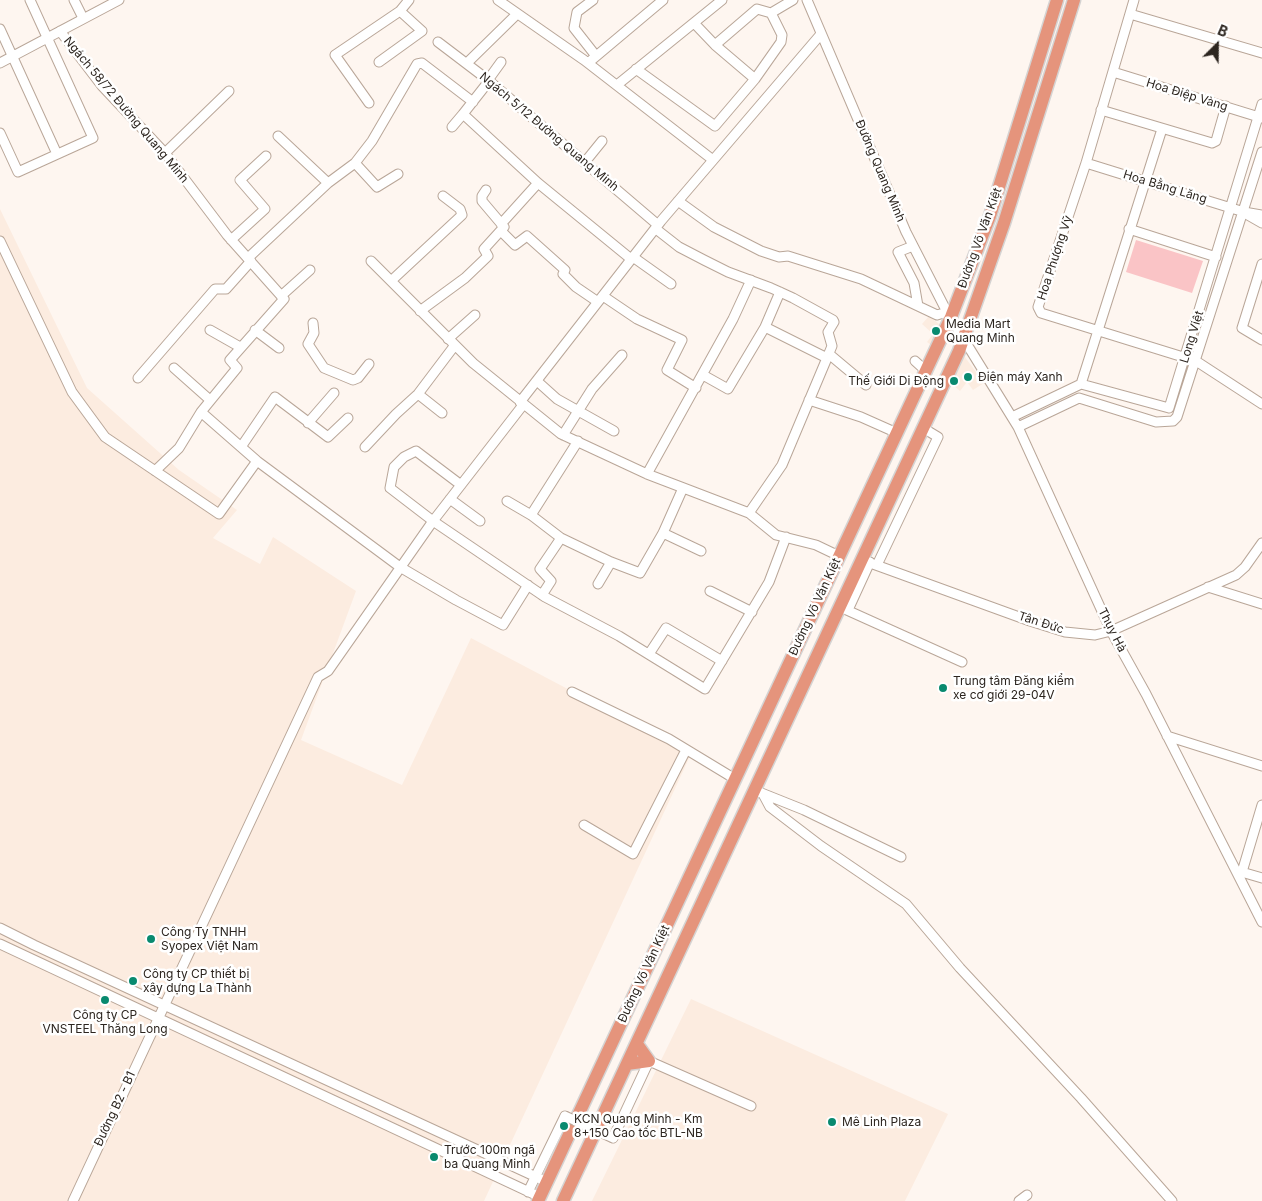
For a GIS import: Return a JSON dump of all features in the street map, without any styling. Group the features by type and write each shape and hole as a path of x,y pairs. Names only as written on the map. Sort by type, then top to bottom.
{"highway":[{"name":"Đường Võ Văn Kiệt","path":"539,1198 541,1179 735,779 926,371 990,216 1057,0"},
{"name":"Đường Võ Văn Kiệt","path":"565,1196 631,1064 694,921 759,792 844,609 870,562 923,428 964,337 1004,223 1074,0"},
{"path":"631,1064 649,1061 639,1047"},
{"path":"541,1179 565,1196"}],"street":[{"path":"0,133 18,172 93,138 30,0"},
{"path":"74,0 83,18"},
{"path":"0,63 119,0"},
{"path":"369,103 335,55 400,11 410,0"},
{"path":"498,0 588,63 713,160"},
{"path":"593,0 577,12 574,28 596,56"},
{"path":"588,63 663,0"},
{"path":"617,85 722,0"},
{"path":"770,13 792,0"},
{"name":"Đường Quang Minh","path":"806,0 913,246 949,315 964,337"},
{"name":"Hoa Phượng Vỹ","path":"1134,0 1086,163 1038,307 1040,313 1196,361 1262,404"},
{"path":"636,69 715,126 755,78 782,39 777,22 770,13 757,9 715,45"},
{"path":"378,62 422,30 400,11"},
{"path":"467,63 517,14"},
{"path":"1130,14 1262,53"},
{"path":"694,23 715,45 755,78"},
{"path":"0,29 57,154"},
{"name":"Ngách 58/72 Đường Quang Minh","path":"60,31 102,86 165,153 231,240 281,296"},
{"name":"Đường B2 - B1","path":"73,1201 318,676 328,671 433,521 522,404 537,381 632,258 678,201 821,34"},
{"name":"Ngách 5/12 Đường Quang Minh","path":"438,42 489,80 585,162 679,247 780,292 833,320 833,324 828,332 832,346 828,356"},
{"path":"138,378 215,289 226,289 250,260 328,183 355,162 372,141 419,62 472,102"},
{"path":"452,127 501,62"},
{"name":"Hoa Điệp Vàng","path":"1113,72 1260,117"},
{"path":"165,153 229,92"},
{"name":"Long Việt","path":"1169,408 1260,117 1262,104"},
{"path":"1101,110 1162,130 1212,143 1216,141 1226,106"},
{"path":"463,114 538,182 632,258 671,284"},
{"path":"1081,384 1162,130"},
{"path":"278,136 328,183"},
{"path":"585,162 602,141"},
{"name":"Long Việt","path":"1173,421 1180,414 1262,152"},
{"path":"231,240 265,209 240,180 266,156"},
{"path":"355,162 377,187 398,174"},
{"name":"Hoa Bằng Lăng","path":"1086,163 1244,212 1262,215"},
{"path":"420,311 465,278 488,256 484,249 538,182"},
{"path":"486,190 482,196 482,201 515,245 527,236 565,270 563,274 576,287 682,340 667,370 696,388"},
{"path":"390,282 462,215 460,209 443,196"},
{"path":"678,201 714,226 761,251 779,256 788,256 846,274 937,315 949,315"},
{"name":"Hoa Bằng Lăng","path":"1244,212 1262,223"},
{"path":"1129,229 1216,257"},
{"path":"0,241 72,392 105,437 219,514 257,461"},
{"path":"913,246 898,252 914,283 918,306"},
{"path":"371,261 452,342 522,404 563,434 647,474 749,513 776,535 816,545 839,556"},
{"path":"1262,264 1259,283 1242,328 1262,340"},
{"path":"155,471 179,448 201,412 237,368 230,360 240,347 284,298 281,296 310,270"},
{"path":"647,474 704,375 751,280"},
{"path":"704,375 728,389 765,327 780,292"},
{"path":"365,447 418,394 452,342 474,315"},
{"path":"312,323 315,330 308,344 324,368 353,380 358,378 369,364"},
{"path":"765,327 828,356 866,385"},
{"path":"210,330 240,347"},
{"path":"255,330 279,348"},
{"name":"Thụy Hà","path":"964,337 1018,427 1111,630 1238,871 1262,922"},
{"path":"563,434 592,388 622,354"},
{"path":"749,513 782,465 828,356"},
{"path":"915,361 926,371"},
{"path":"174,368 210,400"},
{"path":"537,381 557,399 614,431"},
{"path":"1012,417 1081,384 1169,408 1173,421 1156,422 1079,398 1018,427"},
{"path":"308,422 334,393"},
{"path":"418,394 442,413"},
{"path":"241,447 275,397 328,437 348,418"},
{"path":"809,400 861,417 897,433"},
{"path":"201,412 257,461 400,567 503,625 528,585"},
{"path":"531,515 578,441"},
{"path":"461,485 416,452 404,456 394,467 390,488 433,521 542,595 619,636 705,689 769,582 786,537"},
{"path":"507,501 531,515 561,538 611,562 640,573 663,533 683,488"},
{"path":"450,499 480,521"},
{"path":"663,533 701,551"},
{"path":"542,595 551,582 540,569 561,538"},
{"name":"Tân Đức","path":"870,562 1065,632 1095,635 1111,630 1236,575 1245,567 1262,543"},
{"path":"598,584 611,562"},
{"path":"1208,588 1262,604"},
{"path":"710,591 752,612"},
{"path":"844,609 962,662"},
{"path":"649,654 666,628 722,661"},
{"path":"572,692 669,739 735,779"},
{"path":"1167,736 1262,766"},
{"path":"584,825 633,854 686,750"},
{"path":"759,792 804,810 900,857"},
{"path":"759,792 770,807 821,846 906,904 960,968 1081,1098 1172,1201"},
{"path":"1262,805 1238,871 1262,878"},
{"path":"0,928 541,1179 565,1116 613,1138 649,1061 751,1106"},
{"path":"0,944 539,1198"},
{"path":"1019,1201 1027,1195"}],"shaded area":[{"path":"0,209 87,388 179,470 237,510 213,538 260,564 273,537 356,591 301,740 402,785 471,638 691,754 484,1201 0,1201"},
{"path":"1136,240 1203,261 1192,293 1126,272"},
{"name":"Media Mart Quang Minh","path":"929,316 944,328 935,348 927,342 933,334 922,324"},
{"name":"Điện máy Xanh","path":"962,353 984,383 973,390 967,382 960,391 947,380"},
{"path":"691,999 948,1114 905,1201 592,1201"}],"place":[{"name":"Media Mart Quang Minh","path":"936,331"},
{"name":"Điện máy Xanh","path":"968,377"},
{"name":"Thế Giới Di Động","path":"954,381"},
{"name":"Trung tâm Đăng kiểm xe cơ giới 29-04V","path":"943,688"},
{"name":"Công Ty TNHH Syopex Việt Nam","path":"151,939"},
{"name":"Công ty CP thiết bị xây dựng La Thành","path":"133,981"},
{"name":"Công ty CP VNSTEEL Thăng Long","path":"105,1000"},
{"name":"Mê Linh Plaza","path":"832,1122"},
{"name":"KCN Quang Minh - Km 8+150 Cao tốc BTL-NB","path":"564,1126"},
{"name":"Trước 100m ngã ba Quang Minh","path":"434,1157"}]}
